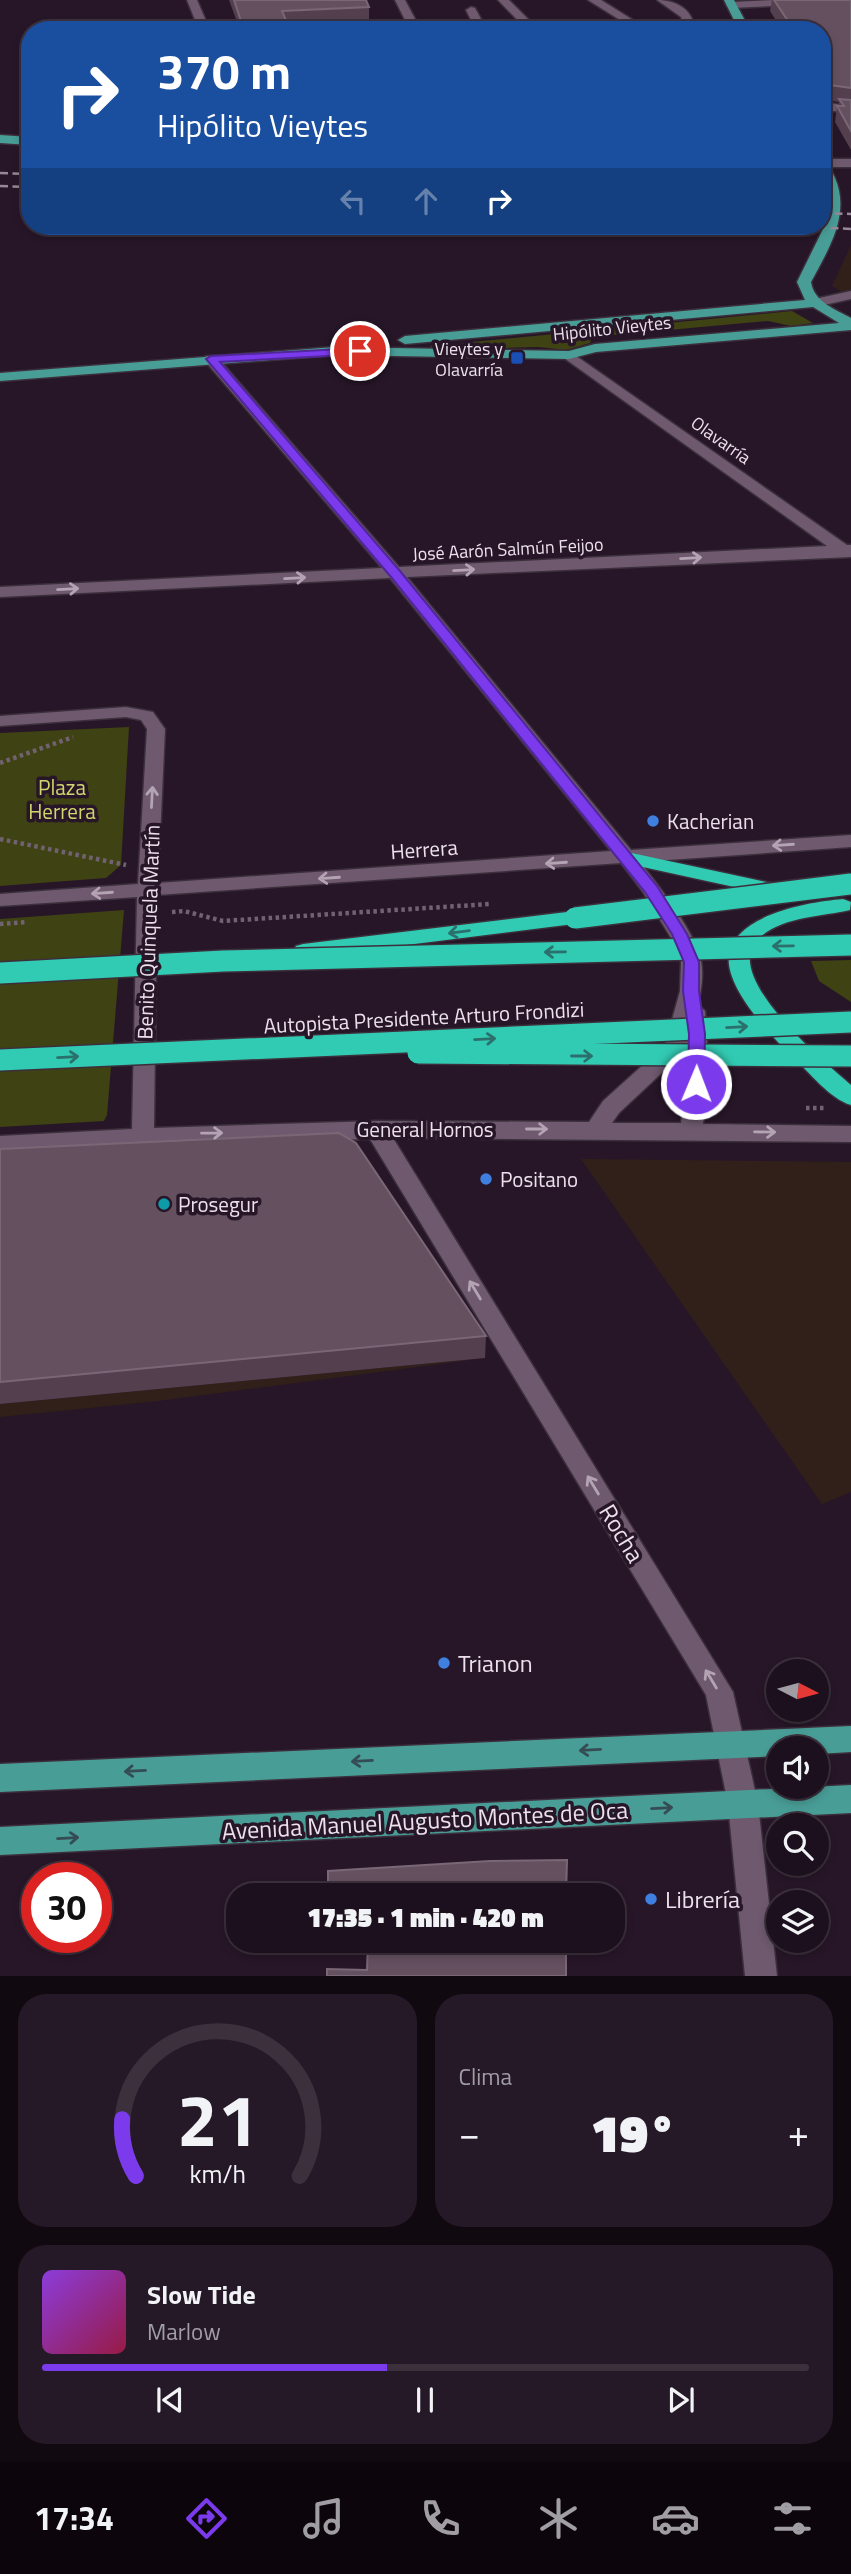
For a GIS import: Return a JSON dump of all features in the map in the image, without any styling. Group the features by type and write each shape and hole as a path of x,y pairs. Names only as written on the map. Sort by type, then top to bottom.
{"highway":[{"path":"626,858 847,905"},
{"path":"223,961 851,884"},
{"path":"847,905 825,906 780,918 748,936 741,950 741,973 753,999 780,1032 851,1097"},
{"path":"0,973 223,961 851,945"},
{"name":"Autopista Presidente Arturo Frondizi","path":"0,1060 851,1022"},
{"path":"343,1045 440,1055 851,1056"}],"main road":[{"path":"730,2 740,21"},
{"path":"0,139 21,140"},
{"path":"831,189 851,193"},
{"path":"831,196 836,210 831,231"},
{"path":"829,235 804,282 806,293 815,303 851,325"},
{"name":"Hipólito Vieytes","path":"334,351 396,341 815,303"},
{"name":"Hipólito Vieytes","path":"0,377 334,351 569,355 595,348 851,325"},
{"path":"0,1778 851,1739"},
{"name":"Avenida Manuel Augusto Montes de Oca","path":"0,1841 851,1800"}],"street":[{"path":"192,0 201,21"},
{"path":"400,0 411,21"},
{"path":"503,0 525,21"},
{"path":"593,0 629,21"},
{"path":"662,0 684,12 690,21"},
{"path":"730,2 773,3"},
{"path":"471,10 477,21"},
{"path":"831,107 851,110"},
{"path":"831,164 851,163"},
{"path":"815,303 851,295"},
{"name":"Olavarría","path":"569,355 848,552"},
{"path":"211,359 396,574 651,889 686,946 691,962 691,991 697,1034 696,1109 690,1131"},
{"name":"José Aarón Salmún Feijoo","path":"0,592 848,552"},
{"name":"Benito Quinquela Martín","path":"104,714 126,712 147,716 156,729 148,862 143,1135"},
{"path":"0,720 104,714"},
{"name":"Herrera","path":"0,900 851,841"},
{"path":"596,1129 611,1107 675,1048 691,991"},
{"name":"General Hornos","path":"0,1144 143,1135 376,1129 596,1129 851,1134"},
{"name":"Rocha","path":"376,1129 719,1692 743,1804 761,1976"}],"path":[{"path":"0,763 99,728 104,714"},
{"path":"0,839 121,865 148,862"},
{"path":"147,913 184,911 223,921 502,903"},
{"path":"0,924 40,921"}],"shaded area":[{"path":"851,245 851,297 832,286"},
{"path":"581,1159 851,1162 851,1492 822,1504"},
{"path":"485,1358 158,1401 0,1417 0,1404"}],"green space":[{"path":"792,311 813,323 791,326 768,321 592,337 590,343 566,350 538,347 434,350 430,346"},
{"name":"Plaza Herrera","path":"129,727 121,865 106,878 0,886 0,733"},
{"path":"124,910 107,1115 104,1121 0,1127 0,919"},
{"path":"851,960 851,1002 819,981 811,961"}],"building":[{"path":"234,0 366,0 369,7 282,11 286,21 241,21"},
{"path":"774,0 851,0 851,88 831,85 831,21 788,21"},
{"path":"839,99 851,100 851,131 837,106 844,106"},
{"path":"339,1133 356,1143 486,1336 0,1382 0,1149"},
{"path":"567,1860 566,1883 328,1883 328,1871 490,1861"},
{"path":"368,1953 566,1953 566,1976 327,1976 327,1969 367,1970"}],"railway":[{"path":"0,173 21,174"},
{"path":"0,186 21,187"},
{"path":"831,213 851,214"},
{"path":"831,228 851,229"}],"place":[{"name":"Vieytes y Olavarría","path":"517,358"},
{"name":"Kacherian","path":"653,821"},
{"name":"Positano","path":"486,1179"},
{"name":"Prosegur","path":"164,1204"},
{"name":"Trianon","path":"444,1663"},
{"name":"Librería","path":"651,1899"}],"route":[{"path":"360,351 211,359 396,574 651,889 686,946 691,962 691,991 697,1034 696,1084"}]}
